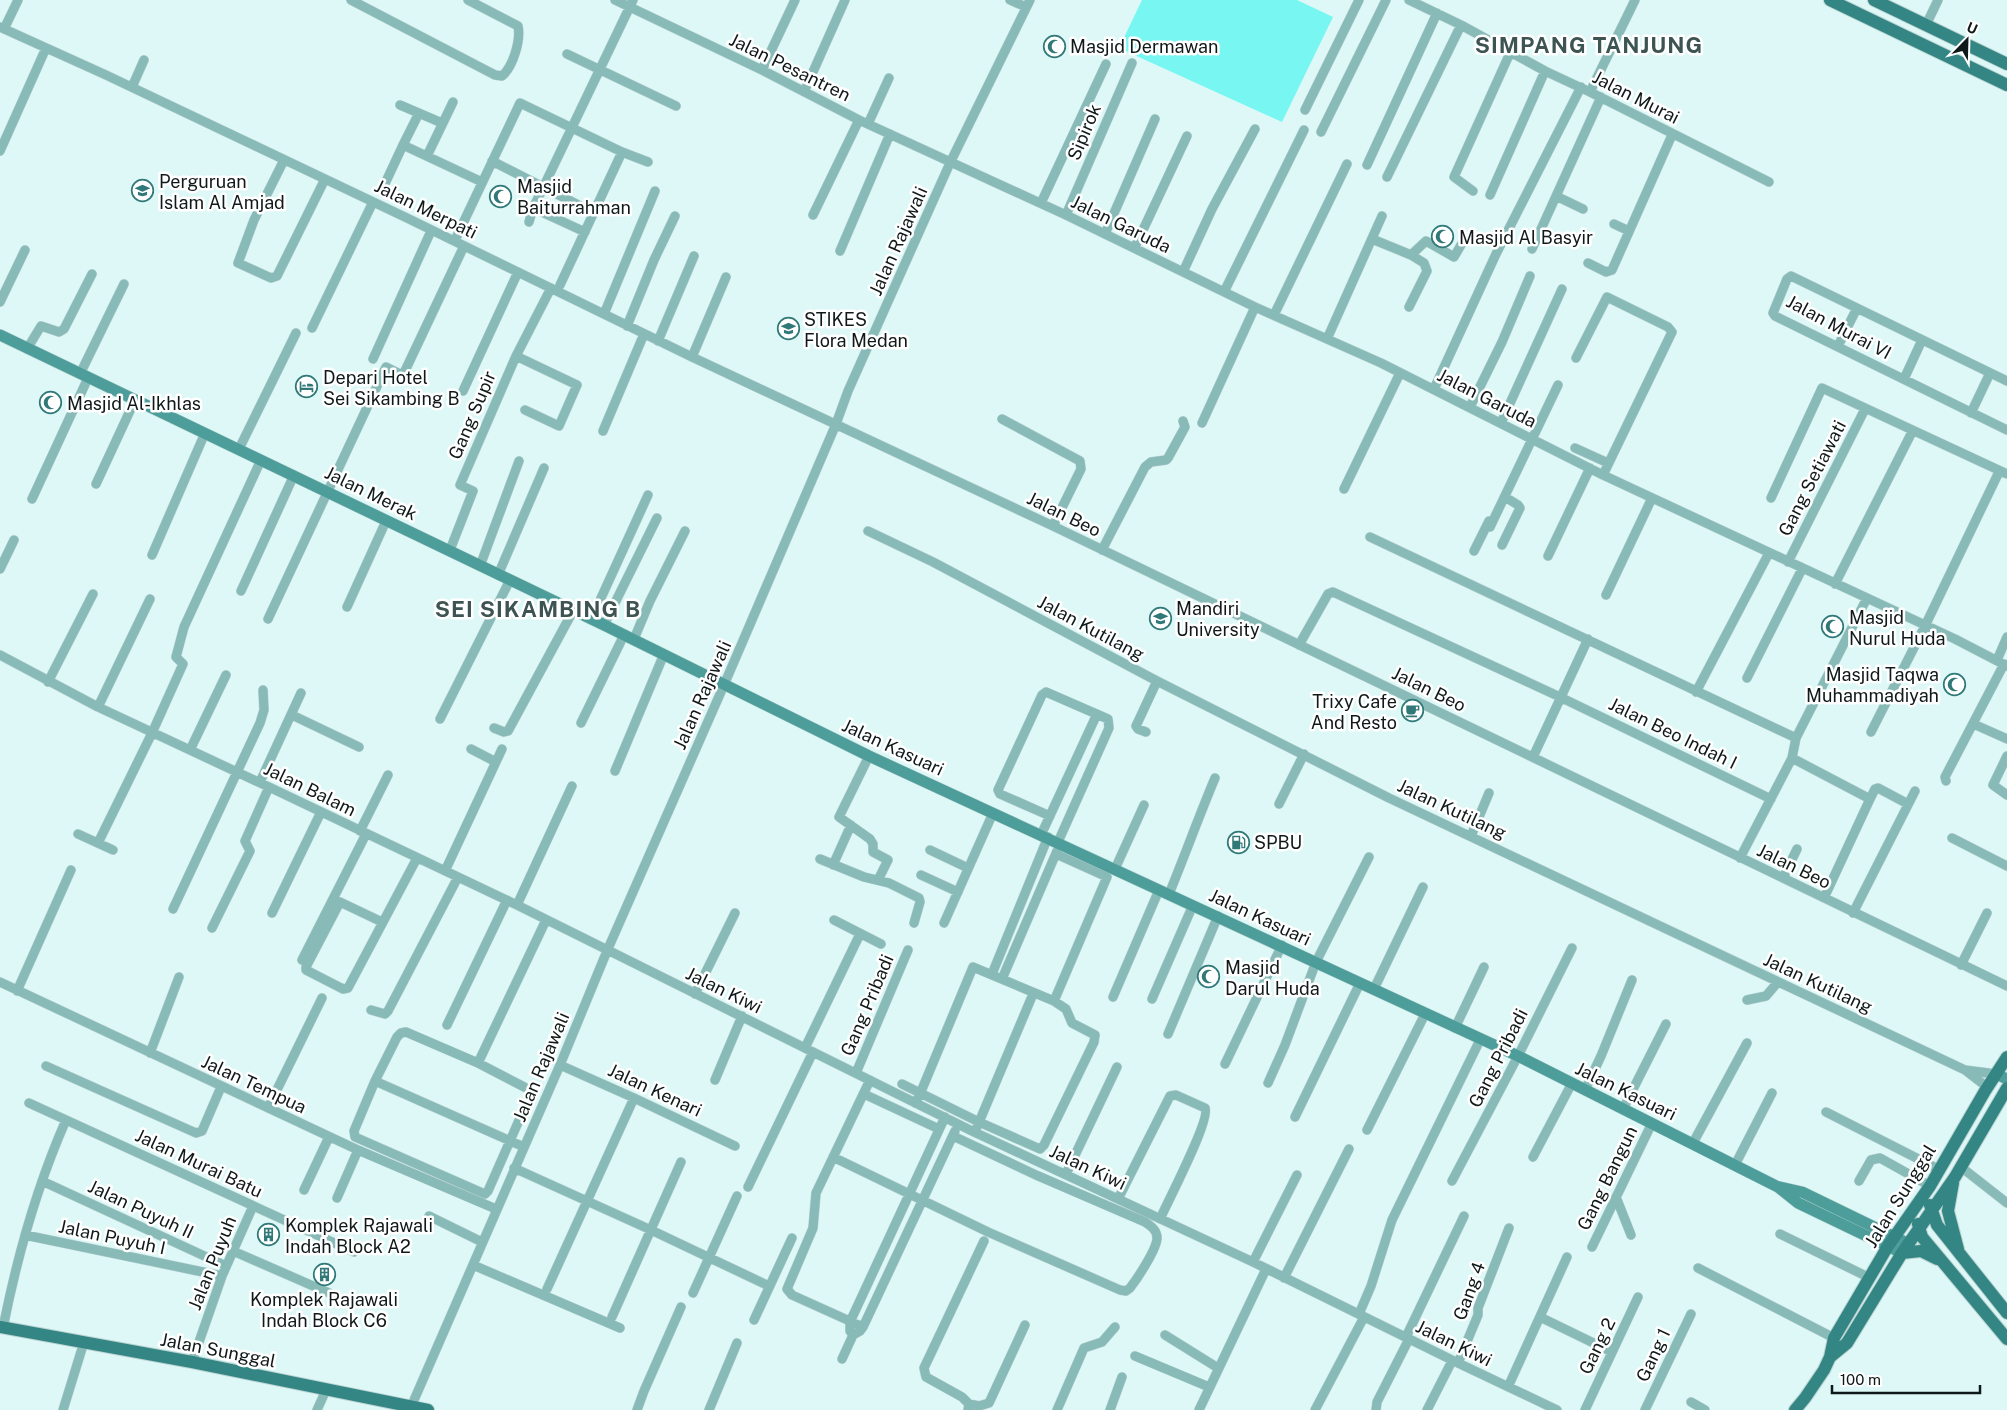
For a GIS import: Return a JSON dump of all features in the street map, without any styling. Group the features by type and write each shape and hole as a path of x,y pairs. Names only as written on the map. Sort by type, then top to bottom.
{"main road":[{"path":"1830,0 2007,85"},
{"path":"1874,0 2007,64"},
{"name":"Jalan Sunggal","path":"1830,1357 1834,1338 1892,1241 1929,1188 1938,1169 1987,1087 2002,1076 2007,1057"},
{"name":"Jalan Sunggal","path":"1795,1410 1805,1398 1830,1357 1847,1342 1918,1229 1958,1172 2005,1093"},
{"path":"1958,1172 1948,1211 1961,1256"},
{"path":"1929,1188 1931,1210 1937,1225 2007,1313"},
{"path":"1916,1206 1918,1229 1922,1237 2007,1339"},
{"path":"1906,1248 1921,1251 1941,1262"},
{"name":"Jalan Sunggal","path":"2,1328 192,1362 428,1410"}],"street":[{"path":"2,28 18,0"},
{"path":"351,0 496,75 502,76 507,71 520,41 518,26 468,0"},
{"name":"Jalan Pesantren","path":"615,0 631,3 859,120 950,163"},
{"path":"762,70 795,0"},
{"path":"804,92 845,0"},
{"path":"1010,0 1028,4"},
{"path":"1305,110 1359,0"},
{"path":"1321,132 1386,0"},
{"name":"Jalan Murai","path":"1409,0 1461,25 1545,71 1581,87 1769,182"},
{"path":"1590,92 1634,0"},
{"path":"1926,25 1938,0"},
{"path":"529,222 533,208 631,3"},
{"name":"Jalan Rajawali","path":"411,1407 560,1065 607,951 724,685 836,424 848,391 950,163 1028,4"},
{"path":"1367,165 1437,13"},
{"path":"1387,177 1461,25"},
{"name":"Jalan Merpati","path":"2,28 132,87 518,272 556,286 627,326 836,424"},
{"path":"0,150 46,48"},
{"path":"1472,191 1455,180 1454,175 1510,53"},
{"path":"567,54 676,106"},
{"path":"132,87 144,60"},
{"name":"Sipirok","path":"1066,215 1132,63"},
{"path":"1041,203 1106,64"},
{"path":"1490,195 1545,71"},
{"path":"868,124 889,78"},
{"path":"1434,389 1496,254 1581,87"},
{"path":"1532,249 1601,97"},
{"path":"428,156 452,102"},
{"path":"456,238 520,103 622,152 648,162"},
{"path":"400,105 442,123"},
{"path":"382,190 419,113"},
{"path":"1105,234 1155,119"},
{"path":"813,215 859,120"},
{"path":"1183,272 1212,209 1255,129"},
{"path":"1224,292 1304,130"},
{"path":"840,251 890,134"},
{"path":"1588,263 1606,272 1611,271 1672,134"},
{"path":"1135,248 1187,136"},
{"path":"403,144 482,182"},
{"name":"Gang Supir","path":"450,550 473,491 460,485 516,356 594,214 622,152"},
{"path":"284,160 254,220 238,263 271,278 277,276 325,179"},
{"path":"492,161 594,214"},
{"name":"Jalan Garuda","path":"950,163 1041,203 1274,316 1434,389 1603,475 2002,663"},
{"path":"1274,316 1347,164"},
{"path":"604,314 655,191"},
{"path":"1556,196 1583,209"},
{"path":"312,328 373,202"},
{"path":"533,208 584,232"},
{"path":"627,326 654,260 676,216"},
{"path":"1327,339 1382,216"},
{"path":"1614,224 1629,231"},
{"path":"374,359 431,231"},
{"path":"1372,239 1411,255 1424,263 1427,271 1410,307"},
{"path":"1411,255 1426,241 1454,257 1461,245"},
{"path":"268,619 326,491 386,367 400,374 404,373 464,246"},
{"path":"0,302 25,250"},
{"path":"658,341 694,256"},
{"path":"462,391 518,272"},
{"path":"28,349 41,326 59,332 64,329 92,274"},
{"path":"692,358 726,276"},
{"path":"1470,407 1502,342 1530,276"},
{"name":"Jalan Murai VI","path":"2007,381 1792,277 1787,279 1773,312 2007,430"},
{"path":"32,499 124,284"},
{"path":"1501,423 1562,289"},
{"path":"1576,358 1606,297 1668,327 1672,332 1603,475"},
{"path":"1202,423 1255,307"},
{"path":"1838,346 1857,308"},
{"path":"239,449 296,333"},
{"path":"603,431 644,334"},
{"name":"Jalan Merak","path":"0,335 450,550 724,685"},
{"path":"1904,379 1922,340"},
{"path":"516,356 577,386 559,426 525,410"},
{"path":"1344,489 1400,373"},
{"path":"1970,412 1990,374"},
{"path":"1474,551 1558,385"},
{"path":"1771,498 1822,388 2003,474 1871,732"},
{"path":"96,484 135,400"},
{"name":"Gang Setiawati","path":"1788,562 1865,409"},
{"path":"1002,419 1080,461 1081,469 1053,526"},
{"path":"1102,550 1145,467 1151,462 1168,458 1185,427 1183,421"},
{"name":"Jalan Beo","path":"836,424 1053,526 2007,986"},
{"path":"1835,584 1912,432"},
{"path":"152,555 205,433"},
{"path":"1490,528 1531,438"},
{"path":"1575,448 1608,463"},
{"path":"98,843 152,733 183,664 176,657 184,628 261,460"},
{"path":"480,566 519,462"},
{"path":"498,575 544,468"},
{"path":"1548,556 1590,468"},
{"path":"240,591 294,475"},
{"path":"591,620 648,495"},
{"path":"1502,545 1520,508 1504,497"},
{"path":"1606,595 1652,498"},
{"path":"604,625 657,518"},
{"path":"347,607 386,521"},
{"name":"Jalan Kutilang","path":"868,530 933,562 1157,681 1389,798 1965,1070 1987,1087"},
{"path":"581,723 650,601 685,531"},
{"path":"1370,538 1796,738"},
{"path":"0,569 14,540"},
{"path":"1696,692 1769,553"},
{"path":"1747,678 1802,569"},
{"path":"440,719 510,580"},
{"name":"Jalan Beo Indah I","path":"1299,645 1328,594 1331,592 1560,698 1771,799"},
{"path":"48,682 93,594"},
{"path":"1740,858 1792,758 1796,738 1866,598"},
{"path":"98,707 150,599"},
{"path":"494,728 504,732 508,731 573,611"},
{"path":"1946,781 1945,777 2002,663 2007,636"},
{"path":"1533,757 1588,639"},
{"path":"615,771 664,654"},
{"name":"Jalan Balam","path":"0,656 98,707 270,786 507,900 607,951"},
{"path":"190,750 226,675"},
{"path":"1146,732 1138,729 1136,726 1157,681"},
{"name":"Jalan Kasuari","path":"724,685 869,756 1053,842 1282,945 1480,1040 1518,1056 1778,1187 1798,1202 1906,1248"},
{"path":"173,908 263,716 263,690"},
{"path":"260,782 301,693"},
{"path":"992,974 1053,842 1109,728 1108,719 1049,693 1043,693 998,788 1000,794 1050,816"},
{"path":"1002,979 1053,842 1050,816 1097,714"},
{"path":"292,715 359,747"},
{"path":"1978,726 2007,739"},
{"path":"471,749 496,762"},
{"path":"445,870 502,749"},
{"path":"1279,804 1304,754"},
{"path":"869,756 839,817 870,839 873,844 873,852 888,860 878,880"},
{"path":"2007,756 1993,786 2007,795"},
{"path":"1792,758 1870,799"},
{"path":"302,960 388,775"},
{"path":"1114,997 1164,892 1192,840 1197,821 1215,778"},
{"path":"212,928 250,851 245,841 270,786"},
{"path":"517,905 572,786"},
{"path":"1824,898 1874,790 1878,788 1908,804"},
{"path":"1853,913 1915,791"},
{"path":"1470,836 1489,793"},
{"path":"1115,869 1144,805"},
{"path":"272,913 321,812"},
{"path":"944,923 993,813"},
{"path":"833,865 851,825"},
{"path":"78,834 113,850"},
{"path":"1952,838 2007,866"},
{"path":"1053,842 1107,877 1054,1001"},
{"path":"1783,878 1797,848"},
{"path":"930,850 968,868"},
{"path":"1268,1083 1316,962 1369,857"},
{"path":"382,922 340,902 306,966 306,970 346,990 417,858"},
{"path":"820,859 864,877 889,883 920,899 914,923"},
{"path":"17,991 71,870"},
{"path":"921,875 958,892"},
{"path":"372,1010 384,1014 388,1012 458,877"},
{"path":"1374,989 1423,887"},
{"path":"447,1025 507,900"},
{"path":"1152,999 1193,905"},
{"path":"695,994 735,913"},
{"path":"1962,965 1987,914"},
{"path":"1168,1034 1218,916"},
{"path":"478,1063 546,920"},
{"path":"834,920 880,944"},
{"path":"805,1048 860,934"},
{"path":"1225,1064 1282,945"},
{"name":"Gang Pribadi","path":"1452,1181 1572,948"},
{"name":"Gang Pribadi","path":"856,1073 908,950"},
{"name":"Jalan Kiwi","path":"607,951 974,1132 1253,1262 1556,1410"},
{"path":"1455,1028 1484,967"},
{"path":"902,1084 920,1094 979,1122 1040,1149 1044,1145 1094,1042 1095,1034 1072,1023 1066,1009 1054,1001 1033,994 992,974 973,968 920,1094 915,1103"},
{"path":"150,1053 179,977"},
{"path":"1585,1090 1632,980"},
{"name":"Jalan Tempua","path":"0,982 329,1137 496,1209"},
{"path":"1747,1000 1766,996 1778,982"},
{"path":"1295,1117 1360,983"},
{"path":"974,1132 1033,994"},
{"path":"268,1108 322,998"},
{"path":"1367,1130 1425,1014"},
{"path":"715,1080 742,1016"},
{"path":"1623,1109 1666,1024"},
{"path":"403,1032 478,1063 527,1087 531,1092 488,1191 485,1194 481,1194 354,1136 354,1131 375,1081 397,1037 403,1032"},
{"path":"1315,1410 1362,1315 1392,1220 1480,1040"},
{"path":"1693,1143 1747,1043"},
{"path":"748,1187 814,1052"},
{"name":"Jalan Kenari","path":"560,1065 735,1146"},
{"path":"46,1066 196,1133 202,1131 221,1087"},
{"path":"1066,1174 1117,1067"},
{"name":"Jalan Kutilang","path":"1965,1070 2002,1076"},
{"path":"863,1327 792,1295 787,1289 813,1228 814,1199 870,1080"},
{"path":"375,1081 524,1148"},
{"path":"1533,1157 1572,1083"},
{"path":"1987,1087 2005,1093"},
{"path":"1735,1165 1772,1093"},
{"path":"864,1094 939,1130"},
{"path":"1118,1199 1170,1096 1176,1095 1206,1108 1207,1114 1195,1145 1160,1219"},
{"path":"547,1289 634,1098"},
{"name":"Jalan Murai Batu","path":"29,1103 354,1252"},
{"path":"1826,1112 1938,1169"},
{"path":"853,1335 850,1331 850,1322 945,1117"},
{"path":"2,1328 25,1235 42,1181 66,1120"},
{"name":"Gang Bangun","path":"1592,1247 1652,1123"},
{"path":"842,1359 853,1335 863,1327 958,1124"},
{"path":"833,1157 922,1201 1120,1290 1126,1291 1130,1288 1150,1256 1157,1239 1154,1229 1145,1222 1036,1175 953,1136"},
{"path":"304,1190 329,1137"},
{"path":"1284,1278 1348,1149"},
{"path":"337,1198 358,1150"},
{"path":"1859,1181 1871,1160 1880,1158 1929,1188"},
{"path":"612,1317 680,1162"},
{"path":"514,1168 588,1200 769,1286"},
{"path":"1958,1172 2007,1203"},
{"path":"1253,1262 1297,1174"},
{"name":"Jalan Puyuh II","path":"42,1181 226,1266"},
{"path":"693,1293 736,1196"},
{"path":"1616,1197 1631,1235"},
{"name":"Jalan Puyuh","path":"192,1362 222,1276 253,1206"},
{"path":"429,1216 482,1242"},
{"path":"1376,1410 1377,1402 1464,1216"},
{"name":"Gang 4","path":"1427,1410 1455,1362 1478,1315 1478,1308 1509,1228"},
{"path":"1780,1234 1870,1278"},
{"name":"Jalan Puyuh I","path":"25,1235 222,1276"},
{"path":"754,1320 792,1238"},
{"path":"984,1240 923,1372 926,1377 962,1397 969,1407 989,1403 1025,1325"},
{"path":"233,1251 336,1296"},
{"path":"1508,1387 1567,1257"},
{"path":"472,1265 546,1294 620,1328"},
{"path":"1698,1268 1834,1338"},
{"path":"1199,1410 1266,1269"},
{"name":"Gang 2","path":"1585,1410 1638,1297"},
{"path":"637,1410 681,1307"},
{"name":"Gang 1","path":"1645,1410 1691,1314"},
{"path":"1540,1317 1612,1352"},
{"path":"1057,1410 1084,1348 1102,1342 1116,1327"},
{"path":"1166,1334 1218,1368"},
{"path":"63,1410 84,1342"},
{"path":"709,1410 737,1343"},
{"path":"1135,1356 1209,1387"},
{"path":"1110,1410 1122,1377"},
{"path":"316,1410 326,1390"},
{"path":"1691,1402 1705,1410"}],"shaded area":[{"path":"1142,0 1297,0 1333,17 1282,122 1119,48"}],"place":[{"name":"Masjid Dermawan","path":"1054,46"},
{"name":"Perguruan Islam Al Amjad","path":"143,191"},
{"name":"Masjid Baiturrahman","path":"501,196"},
{"name":"Masjid Al Basyir","path":"1443,237"},
{"name":"STIKES Flora Medan","path":"788,329"},
{"name":"Depari Hotel Sei Sikambing B","path":"307,387"},
{"name":"Masjid Al-Ikhlas","path":"51,403"},
{"name":"Mandiri University","path":"1160,618"},
{"name":"Masjid Nurul Huda","path":"1833,627"},
{"name":"Masjid Taqwa Muhammadiyah","path":"1955,684"},
{"name":"Trixy Cafe And Resto","path":"1413,711"},
{"name":"SPBU","path":"1238,842"},
{"name":"Masjid Darul Huda","path":"1209,977"},
{"name":"Komplek Rajawali Indah Block A2","path":"269,1235"},
{"name":"Komplek Rajawali Indah Block C6","path":"324,1274"}],"district":[{"name":"SIMPANG TANJUNG","path":"1589,45"},
{"name":"SEI SIKAMBING B","path":"538,609"}]}
